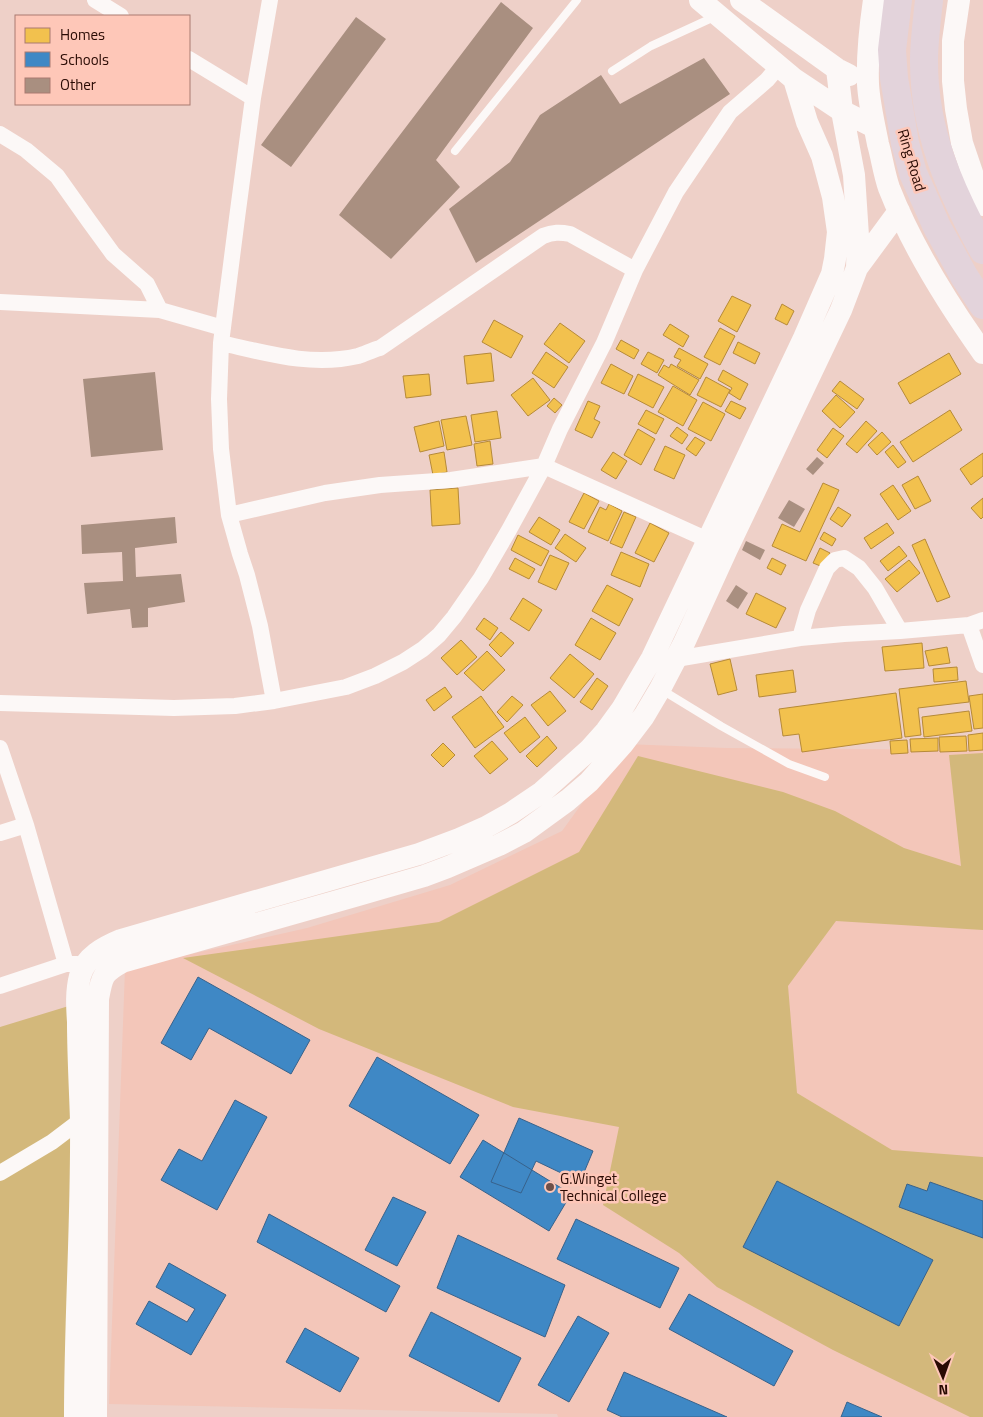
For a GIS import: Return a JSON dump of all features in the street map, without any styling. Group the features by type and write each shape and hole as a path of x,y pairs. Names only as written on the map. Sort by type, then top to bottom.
{"highway":[{"name":"Ring Road","path":"898,0 892,50 894,78 905,143 913,173 937,228 983,305"},
{"name":"Ring Road","path":"929,0 924,61 931,126 952,190 983,250"}],"main road":[{"path":"700,0 787,72 842,111 874,127"},
{"path":"874,0 870,29 868,85 874,127 888,186 919,254 963,325 983,353"},
{"path":"959,0 953,41 954,90 962,143 983,205"},
{"path":"737,30 746,4 837,69 868,85"},
{"path":"837,69 842,111 854,175 858,236 857,268"},
{"path":"75,1417 81,1120 78,1046 78,990 80,975 76,964 93,956 108,945 121,940 419,854 459,839 511,813 542,792 589,750 606,731 622,710 652,658 832,274 838,232 833,197 822,156 787,72"},
{"path":"96,1417 98,999 103,976 111,968 122,962 424,876 475,856 524,832 589,782 622,746 644,716 660,689 697,616 841,310 857,268 899,211"}],"street":[{"path":"95,0 119,15"},
{"path":"270,0 253,98 222,335 219,399 221,449 229,515 248,575 274,700"},
{"path":"190,60 253,98"},
{"path":"0,703 174,708 235,706 346,687 375,676 403,662 423,649 439,635 454,617 480,578 544,466 564,421 604,343 635,270 676,192 730,112 767,80 787,72"},
{"path":"0,134 26,150 57,176 113,254 147,284 160,310"},
{"path":"0,302 160,310 222,335 292,358 314,361 359,355 380,348 550,233 562,232 570,234 635,270"},
{"path":"229,515 325,493 380,485 451,480 544,466 708,540"},
{"path":"800,638 808,610 827,568 835,560 844,558 859,568 875,588 900,631"},
{"path":"652,658 676,659 800,638 900,631 976,622 983,665"},
{"path":"0,748 76,964 0,986"},
{"path":"0,833 26,825"},
{"path":"0,1173 52,1142 81,1120"}],"lane":[{"path":"455,151 576,0"},
{"path":"612,71 651,46 718,15"},
{"path":"660,689 789,764 825,777"}],"shaded area":[{"name":"G.Winget Technical College","path":"625,744 726,748 983,750 983,1417 558,1417 557,1414 109,1404 125,969 307,928 450,885 562,831"},
{"path":"983,753 983,930 836,921 788,986 797,1093 892,1150 983,1157 983,1417 970,1417 833,1350 717,1287 679,1253 603,1205 619,1127 513,1107 319,1029 183,958 439,922 579,852 638,756 783,792 835,811 904,848 961,866 949,755"},
{"path":"72,1005 83,1417 0,1417 0,1027"}],"building: Homes":[{"path":"732,296 751,305 737,332 718,321"},
{"path":"782,304 794,311 787,325 775,319"},
{"path":"494,320 523,336 511,358 482,342"},
{"path":"560,323 585,341 569,363 544,344"},
{"path":"670,324 689,336 683,347 663,335"},
{"path":"720,328 735,336 720,365 704,357"},
{"path":"621,340 639,350 634,359 616,349"},
{"path":"738,342 760,353 755,364 733,353"},
{"path":"679,348 708,364 700,379 677,366 681,360 674,357"},
{"path":"546,352 568,367 554,388 532,373"},
{"path":"648,352 664,360 657,373 641,364"},
{"path":"491,353 494,381 467,384 464,356"},
{"path":"949,353 961,374 910,404 898,383"},
{"path":"611,364 633,376 624,394 601,383"},
{"path":"671,364 699,380 690,395 658,375 664,365 669,368"},
{"path":"723,370 748,384 740,400 729,393 732,388 718,380"},
{"path":"429,374 431,395 406,398 403,376"},
{"path":"638,374 664,387 653,408 628,395"},
{"path":"706,377 730,390 721,407 697,395"},
{"path":"533,378 550,400 528,416 511,395"},
{"path":"840,381 864,399 857,409 832,391"},
{"path":"673,386 697,400 683,426 658,412"},
{"path":"836,395 855,412 840,428 822,411"},
{"path":"554,398 562,405 555,413 547,406"},
{"path":"588,401 600,406 594,419 600,422 592,438 575,430"},
{"path":"731,401 746,408 740,419 725,411"},
{"path":"703,402 725,414 711,441 688,429"},
{"path":"646,410 664,419 656,434 638,424"},
{"path":"950,410 962,430 913,462 900,442"},
{"path":"497,411 501,438 475,442 471,415"},
{"path":"466,416 472,445 447,450 441,420"},
{"path":"439,421 444,446 420,452 414,427"},
{"path":"866,421 877,431 857,453 846,444"},
{"path":"677,427 688,435 682,444 670,436"},
{"path":"833,428 844,436 827,458 817,450"},
{"path":"638,429 655,439 641,465 624,455"},
{"path":"882,432 891,442 877,455 868,445"},
{"path":"695,437 705,443 696,456 686,449"},
{"path":"490,441 493,464 477,466 474,444"},
{"path":"893,445 906,462 898,468 885,452"},
{"path":"665,446 685,455 674,479 654,470"},
{"path":"444,452 447,472 433,475 429,455"},
{"path":"613,452 627,461 616,479 601,470"},
{"path":"983,453 983,476 971,485 960,469"},
{"path":"918,476 931,501 915,509 902,485"},
{"path":"823,483 839,490 806,561 772,546 782,524 800,532"},
{"path":"893,485 911,511 898,520 880,494"},
{"path":"458,488 460,524 432,526 430,490"},
{"path":"584,493 599,501 584,529 569,522"},
{"path":"983,498 983,517 981,519 971,508"},
{"path":"609,504 622,511 608,541 588,532 600,507 606,510"},
{"path":"838,507 851,515 842,527 830,519"},
{"path":"624,512 636,517 622,548 610,543"},
{"path":"539,517 560,530 551,545 529,532"},
{"path":"650,523 669,533 654,562 635,553"},
{"path":"887,523 894,533 871,549 864,538"},
{"path":"824,532 836,539 832,546 820,539"},
{"path":"565,534 586,548 576,562 555,548"},
{"path":"518,535 549,551 541,566 511,550"},
{"path":"925,539 950,597 937,602 912,545"},
{"path":"899,546 907,556 888,571 880,561"},
{"path":"820,548 830,553 823,567 813,563"},
{"path":"621,552 649,564 640,587 611,575"},
{"path":"550,555 569,563 556,590 538,582"},
{"path":"515,558 535,569 529,579 509,569"},
{"path":"772,558 786,565 781,575 767,568"},
{"path":"909,560 920,573 897,592 885,579"},
{"path":"607,585 633,599 619,626 592,611"},
{"path":"756,593 786,608 776,628 746,614"},
{"path":"523,598 542,610 529,631 510,619"},
{"path":"484,618 498,628 490,640 476,629"},
{"path":"591,618 616,633 600,660 575,645"},
{"path":"501,632 514,643 501,657 489,645"},
{"path":"461,640 477,657 457,675 441,658"},
{"path":"922,643 924,668 885,671 882,647"},
{"path":"947,647 950,663 929,666 925,651"},
{"path":"487,651 505,670 483,691 464,673"},
{"path":"570,654 594,674 574,698 550,678"},
{"path":"730,659 737,690 718,695 710,664"},
{"path":"957,667 958,680 934,682 933,669"},
{"path":"793,670 796,692 759,697 756,675"},
{"path":"597,678 608,686 592,710 580,702"},
{"path":"966,681 969,702 918,708 921,735 905,737 899,689"},
{"path":"445,687 452,697 434,711 426,700"},
{"path":"550,691 566,711 548,726 531,705"},
{"path":"896,693 902,738 802,752 799,734 783,736 779,709"},
{"path":"983,694 983,728 974,729 969,696"},
{"path":"481,696 504,727 475,748 452,717"},
{"path":"512,696 523,705 507,722 497,712"},
{"path":"969,711 972,731 924,737 922,717"},
{"path":"525,717 540,737 520,753 504,733"},
{"path":"983,733 983,750 969,751 968,735"},
{"path":"547,736 557,748 537,767 526,756"},
{"path":"966,736 967,751 940,752 939,737"},
{"path":"938,738 938,751 911,752 910,739"},
{"path":"907,740 908,753 891,754 890,741"},
{"path":"492,741 508,759 490,774 474,756"},
{"path":"443,743 455,755 443,767 431,755"}],"building: Schools":[{"path":"198,977 310,1040 291,1074 209,1028 191,1060 161,1043"},
{"path":"377,1057 479,1115 450,1164 349,1106"},
{"path":"235,1100 267,1117 217,1210 161,1180 179,1149 202,1161"},
{"path":"519,1118 593,1151 580,1182 536,1161 521,1193 491,1182"},
{"path":"483,1140 571,1194 549,1231 460,1177"},
{"path":"777,1181 933,1260 899,1326 743,1247"},
{"path":"930,1182 983,1201 983,1238 899,1207 907,1184 927,1191"},
{"path":"393,1197 426,1212 397,1266 365,1250"},
{"path":"269,1214 400,1286 386,1312 257,1242"},
{"path":"576,1219 679,1268 660,1308 557,1259"},
{"path":"458,1235 565,1285 545,1337 437,1288"},
{"path":"169,1263 226,1295 191,1355 136,1324 149,1301 187,1322 195,1309 156,1287"},
{"path":"689,1294 793,1351 774,1386 669,1329"},
{"path":"431,1312 521,1358 499,1402 409,1356"},
{"path":"578,1316 609,1333 569,1402 538,1385"},
{"path":"305,1328 359,1358 340,1392 286,1362"},
{"path":"624,1372 727,1417 622,1417 607,1410"},
{"path":"847,1402 882,1417 841,1417"}],"building: Other":[{"path":"501,2 533,28 436,160 460,187 391,259 339,215"},
{"path":"356,17 386,39 291,167 261,145"},
{"path":"704,58 730,94 476,263 449,209 510,162 540,115 601,75 620,104"},
{"path":"155,372 163,450 91,457 83,379"},
{"path":"817,457 824,463 813,475 806,469"},
{"path":"789,500 805,509 794,527 778,518"},
{"path":"175,517 177,543 135,548 136,577 181,574 185,602 148,608 148,627 132,628 130,609 87,614 84,583 123,581 122,552 82,554 81,525"},
{"path":"746,541 765,550 760,560 742,550"},
{"path":"736,585 748,593 738,609 726,601"}],"place":[{"name":"G.Winget Technical College","path":"550,1187"}]}
